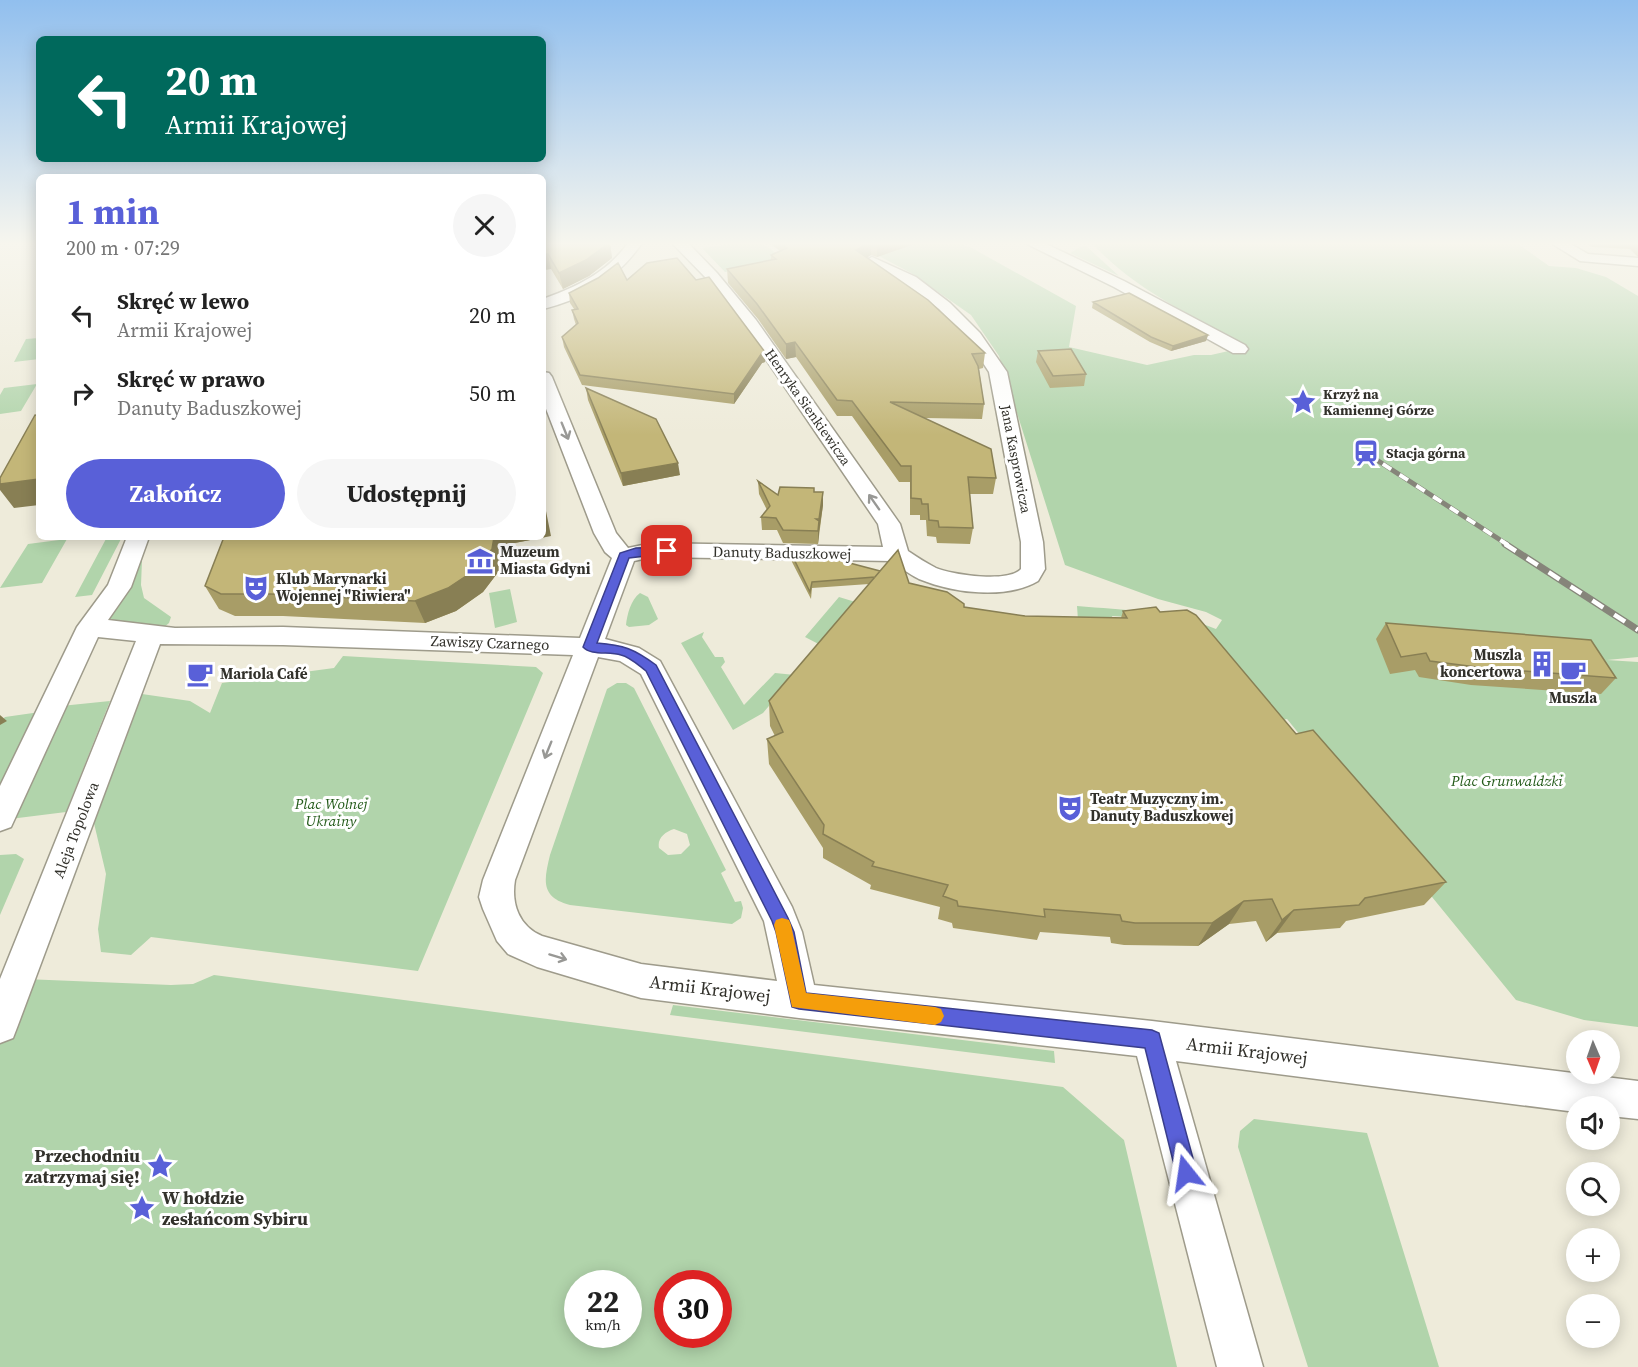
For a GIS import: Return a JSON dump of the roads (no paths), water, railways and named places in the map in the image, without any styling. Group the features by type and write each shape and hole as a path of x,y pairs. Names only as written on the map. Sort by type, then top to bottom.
{"street":[{"name":"Henryka Sienkiewicza","path":"736,307 889,524 897,554"},
{"name":"Jana Kasprowicza","path":"897,554 931,574 976,582 1017,584 1030,576 1032,569 1032,542 998,372 984,347 947,307"},
{"path":"1161,307 1239,349"},
{"path":"546,385 605,533 613,547 624,556 589,647 619,649 632,654 651,668 780,918 799,1001"},
{"path":"0,818 90,627 119,587 137,540"},
{"name":"Danuty Baduszkowej","path":"624,556 652,550 897,554"},
{"name":"Zawiszy Czarnego","path":"90,627 152,635 283,636 589,647"},
{"name":"Aleja Topolowa","path":"0,1025 152,635"},
{"name":"Armii Krajowej","path":"589,647 499,880 496,897 508,930 520,943 537,951 641,981 1152,1040 1638,1100"},
{"path":"1152,1040 1240,1367"}],"railway":[{"path":"1366,453 1508,545"},
{"path":"1505,544 1638,630"}],"place":[{"name":"Krzyż na Kamiennej Górze","path":"1303,402"},
{"name":"Stacja górna","path":"1366,453"},
{"name":"Muzeum Miasta Gdyni","path":"480,561"},
{"name":"Klub Marynarki Wojennej \"Riwiera\"","path":"256,588"},
{"name":"Muszla koncertowa","path":"1542,664"},
{"name":"Muszla","path":"1573,672"},
{"name":"Mariola Café","path":"200,674"},
{"name":"Teatr Muzyczny im. Danuty Baduszkowej","path":"1070,808"},
{"name":"Przechodniu zatrzymaj się!","path":"160,1166"},
{"name":"W hołdzie zesłańcom Sybiru","path":"142,1208"}],"park label":[{"name":"Plac Grunwaldzki","path":"1507,781"},
{"name":"Plac Wolnej Ukrainy","path":"331,812"}]}
